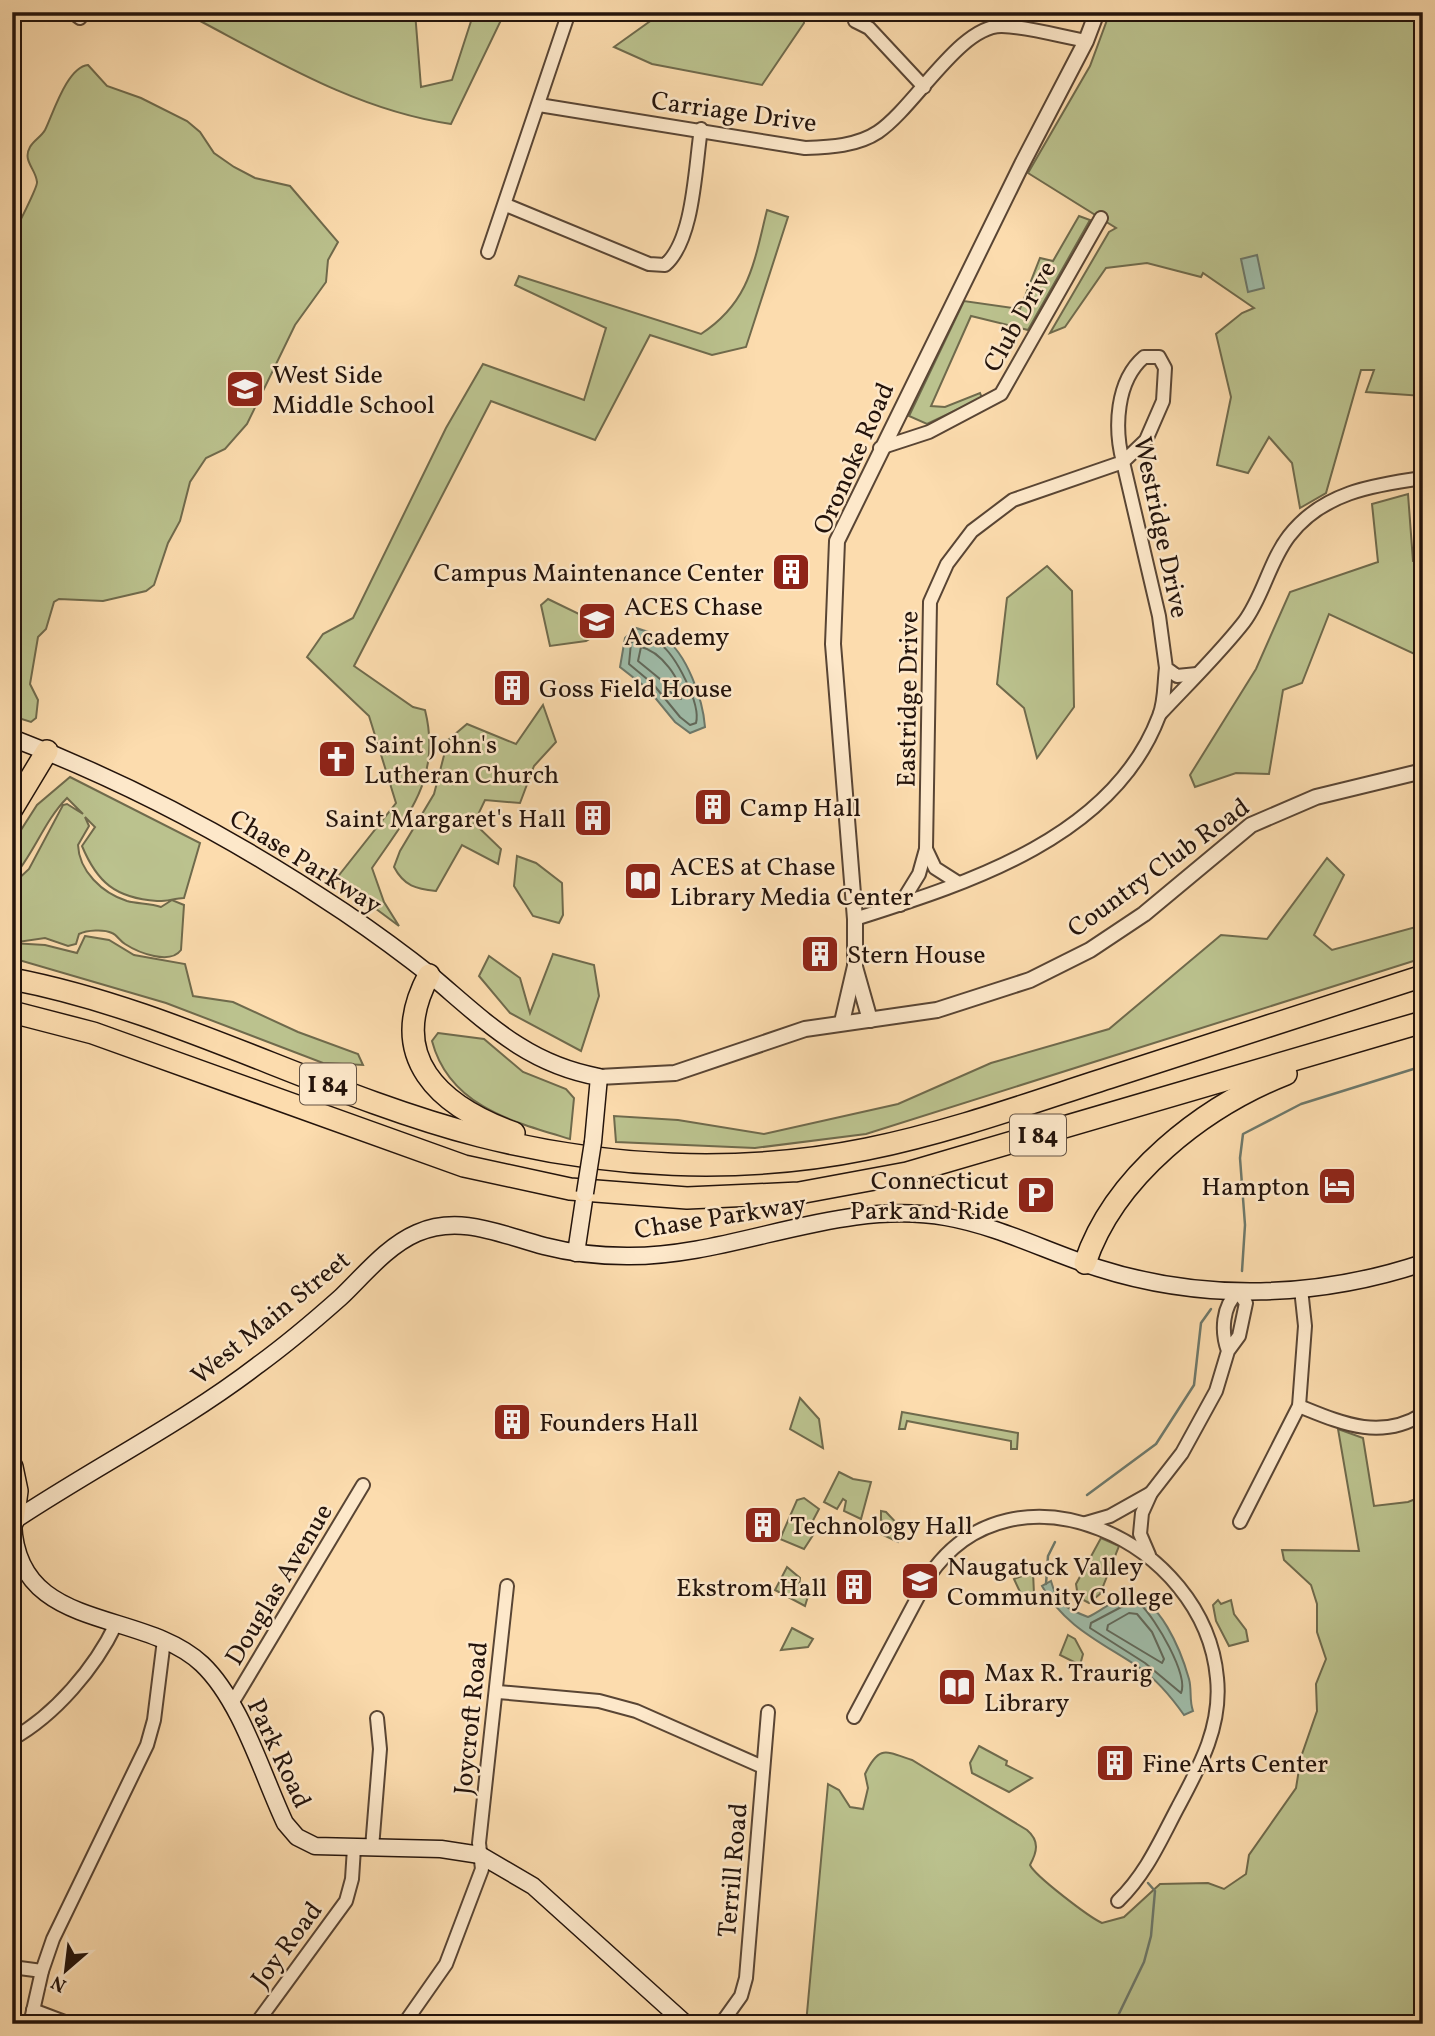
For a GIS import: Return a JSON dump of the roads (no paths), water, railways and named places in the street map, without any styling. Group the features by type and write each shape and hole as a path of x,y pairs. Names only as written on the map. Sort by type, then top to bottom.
{"highway":[{"path":"12,809 47,751"},
{"path":"429,975 414,1009 411,1033 427,1073 447,1097 474,1115 525,1137 650,1163"},
{"name":"I 84","path":"12,979 126,1010 405,1113 475,1135 565,1154 650,1163 724,1165 783,1161 901,1142 1423,976"},
{"name":"I 84","path":"12,1012 93,1032 464,1166 570,1189 687,1198 799,1193 907,1173 1423,1024"},
{"path":"1085,1264 1096,1234 1125,1191 1171,1144 1206,1118 1245,1093 1282,1075 1423,1024"},
{"path":"12,1467 17,1491 13,1522"}],"main road":[{"name":"Chase Parkway","path":"12,738 143,794 206,828 320,896 429,975 528,1054 564,1069 599,1077"},
{"path":"576,1253 599,1077"},
{"name":"Chase Parkway","path":"576,1253 632,1256 666,1254 854,1218 922,1214 991,1229 1085,1264 1154,1282 1238,1292 1301,1289 1365,1279 1423,1263"},
{"name":"West Main Street","path":"13,1522 245,1375 310,1324 394,1248 416,1234 442,1227 472,1226 576,1253"},
{"name":"Park Road","path":"13,1522 15,1549 44,1593 76,1612 164,1640 200,1662 232,1705 289,1829 301,1840 315,1846 440,1849 480,1855 533,1886 686,2024"}],"street":[{"path":"488,252 569,12"},
{"name":"Oronoke Road","path":"842,1022 855,966 855,919 833,644 837,541 880,448 1086,41 1097,12"},
{"path":"855,21 869,28 924,88"},
{"name":"Carriage Drive","path":"539,104 805,148 839,146 876,134 903,113 967,39 982,30 1000,26 1086,41"},
{"path":"506,205 649,264 665,265 676,256 685,233 701,129"},
{"name":"Club Drive","path":"880,448 929,432 1001,394 1101,218"},
{"name":"Eastridge Drive","path":"900,905 919,874 926,849 930,602 947,564 972,531 1013,500 1123,462 1146,440 1163,401 1165,369 1159,357 1144,356 1132,367 1122,394"},
{"name":"Westridge Drive","path":"855,919 900,905 1038,848 1077,822 1116,785 1136,759 1160,714 1167,668 1158,616 1117,440 1122,394"},
{"path":"1160,714 1245,621 1288,537 1308,517 1330,500 1373,485 1423,478"},
{"path":"1167,668 1177,676 1197,674"},
{"name":"Country Club Road","path":"599,1077 675,1073 703,1066 789,1033 842,1022 937,1010 1053,970 1090,950 1144,914 1251,825 1316,797 1423,771"},
{"path":"926,849 935,868 957,882"},
{"name":"Oronoke Road","path":"855,966 870,1020"},
{"path":"1240,1522 1299,1406 1305,1325 1301,1289"},
{"path":"1150,1556 1140,1534 1142,1513 1151,1493 1182,1453 1200,1421 1216,1391 1228,1351 1238,1341 1245,1303 1238,1292 1226,1310 1224,1334 1228,1351"},
{"path":"1299,1406 1350,1426 1371,1430 1410,1422 1423,1414"},
{"name":"Douglas Avenue","path":"232,1705 363,1485"},
{"path":"1086,1523 1110,1516 1151,1493"},
{"path":"853,1717 923,1585 944,1555 977,1531 1012,1520 1042,1518 1086,1523 1150,1556 1178,1582 1202,1622 1213,1651 1217,1706 1213,1734 1202,1762 1144,1872 1118,1901"},
{"name":"Joycroft Road","path":"404,2024 446,1964 482,1869 480,1855 507,1586"},
{"path":"12,1739 61,1699 92,1664 116,1625"},
{"path":"30,2024 42,1971 63,1916 147,1745 154,1720 164,1640"},
{"path":"498,1692 599,1701 636,1711 762,1768"},
{"name":"Terrill Road","path":"721,2024 741,1996 746,1978 768,1712"},
{"path":"372,1848 380,1749 377,1718"},
{"name":"Joy Road","path":"256,2024 346,1901 352,1879 354,1848"},
{"path":"12,1967 42,1971"},
{"path":"33,2010 70,2024"}],"water":[{"path":"1257,255 1264,288 1248,292 1241,259"},
{"path":"636,628 663,637 679,654 697,691 705,727 690,733 675,722 648,689 620,667 625,638"},
{"path":"1051,1581 1056,1595 1064,1605 1088,1617 1127,1597 1139,1598 1149,1605 1167,1627 1181,1655 1189,1679 1193,1711 1184,1715 1146,1673 1061,1613 1042,1586"}],"waterway":[{"path":"1242,1271 1245,1225 1240,1158 1243,1134 1301,1104 1423,1066"},
{"path":"1087,1495 1156,1444 1194,1385 1201,1323 1211,1309"},
{"path":"1046,1584 1048,1556 1055,1542"},
{"path":"1114,2024 1144,1962 1151,1936 1155,1891 1148,1883"}],"place":[{"name":"West Side Middle School","path":"245,389"},
{"name":"Campus Maintenance Center","path":"791,572"},
{"name":"ACES Chase Academy","path":"597,621"},
{"name":"Goss Field House","path":"512,688"},
{"name":"Saint John's Lutheran Church","path":"337,759"},
{"name":"Camp Hall","path":"713,807"},
{"name":"Saint Margaret's Hall","path":"593,818"},
{"name":"ACES at Chase Library Media Center","path":"643,881"},
{"name":"Stern House","path":"820,954"},
{"name":"Hampton","path":"1337,1186"},
{"name":"Connecticut Park and Ride","path":"1036,1195"},
{"name":"Founders Hall","path":"512,1422"},
{"name":"Technology Hall","path":"763,1525"},
{"name":"Naugatuck Valley Community College","path":"920,1581"},
{"name":"Ekstrom Hall","path":"854,1587"},
{"name":"Max R. Traurig Library","path":"957,1687"},
{"name":"Fine Arts Center","path":"1115,1763"}]}
